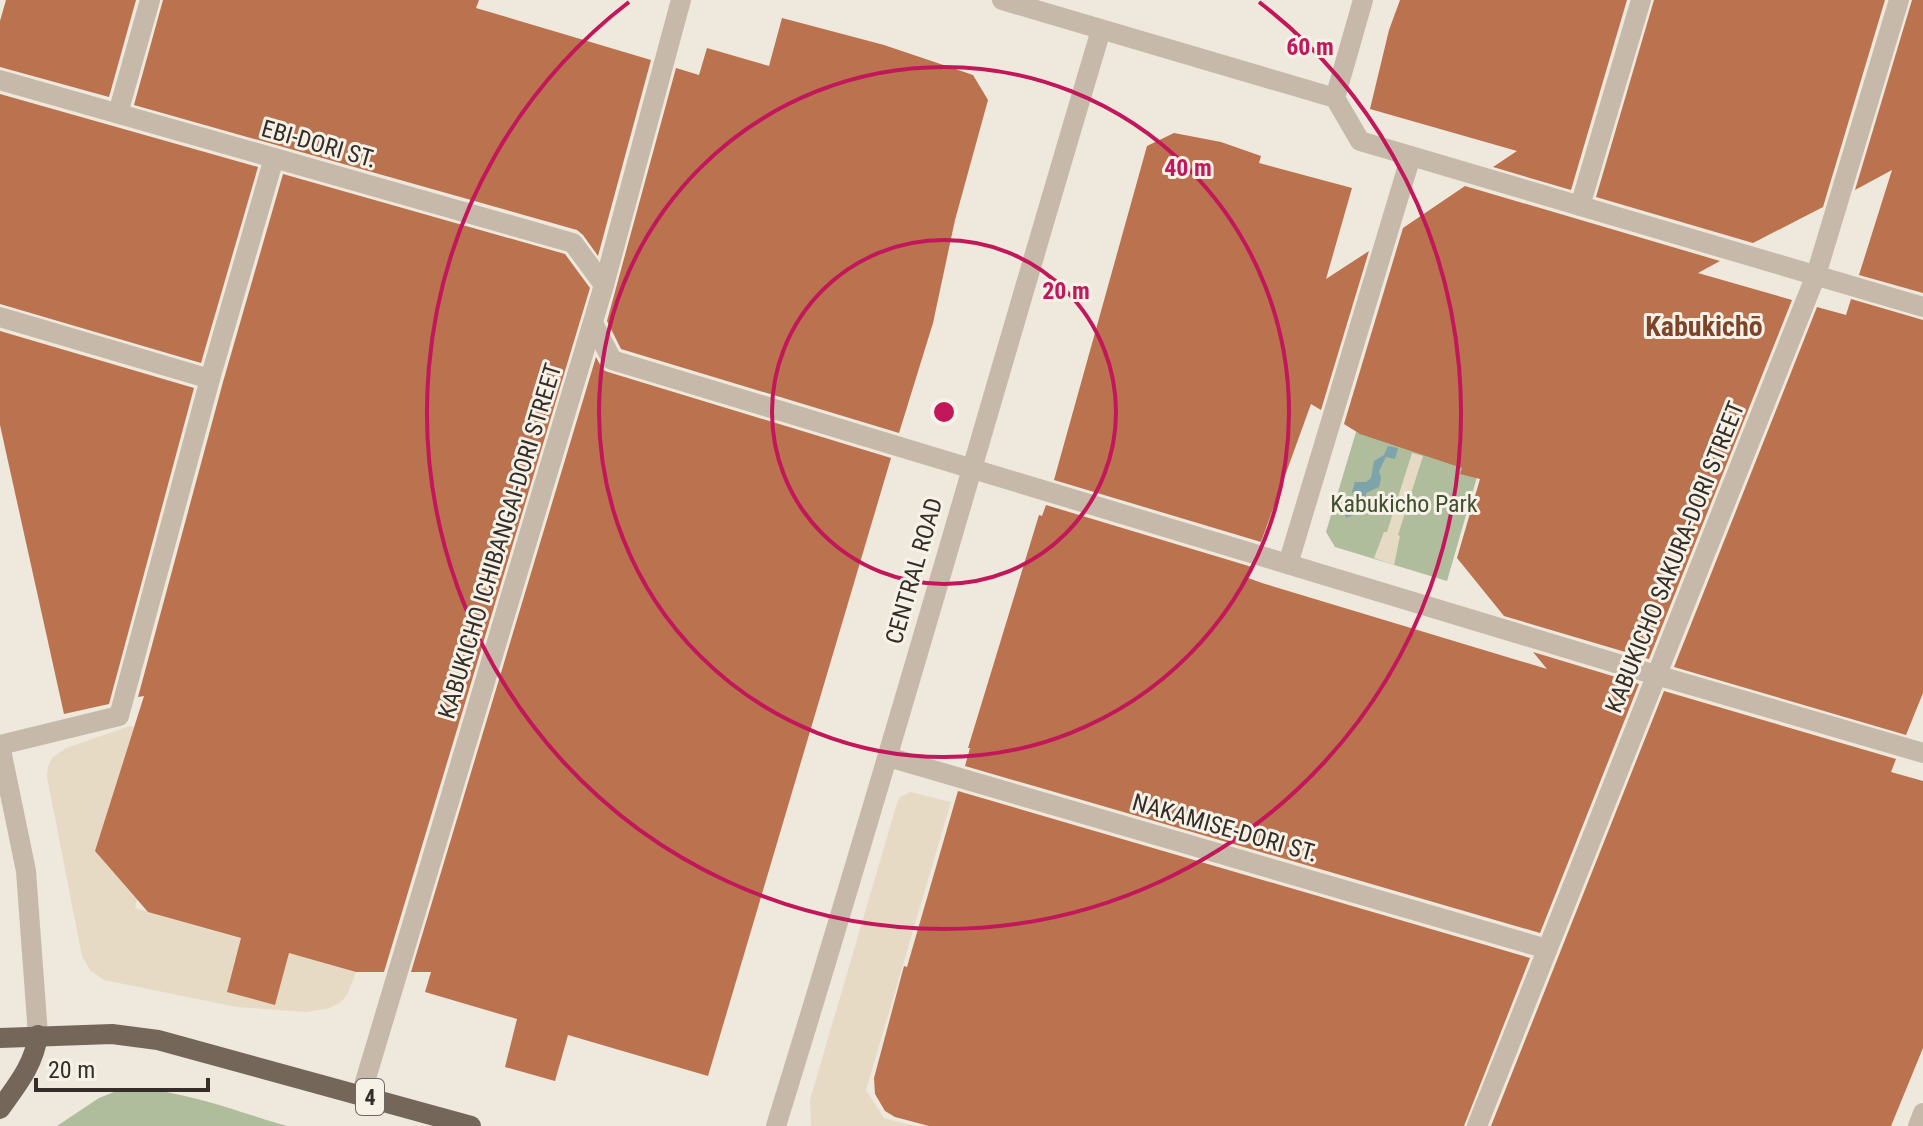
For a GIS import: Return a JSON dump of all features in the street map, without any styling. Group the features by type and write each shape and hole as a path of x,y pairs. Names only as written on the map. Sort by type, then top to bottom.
{"main road":[{"name":"4","path":"0,1038 112,1034 158,1040 471,1126"},
{"path":"0,1109 28,1070 36,1052 38,1035"}],"street":[{"path":"118,113 150,0"},
{"name":"KABUKICHO ICHIBANGAI-DORI STREET","path":"361,1095 593,323 681,0"},
{"path":"1002,0 1335,98 1360,141 1923,307"},
{"path":"1335,98 1363,0"},
{"path":"1580,206 1641,0"},
{"name":"KABUKICHO SAKURA-DORI STREET","path":"1477,1126 1816,275 1899,0"},
{"name":"CENTRAL ROAD","path":"776,1126 888,757 1101,30"},
{"name":"EBI-DORI ST.","path":"0,80 573,243 604,285"},
{"path":"1288,564 1411,156"},
{"path":"38,1035 26,871 0,745 119,716 210,379 274,158"},
{"path":"0,317 210,379"},
{"path":"593,323 612,360 1923,753"},
{"name":"NAKAMISE-DORI ST.","path":"888,757 1547,949"},
{"path":"1918,1126 1923,1113"}],"green space":[{"name":"Kabukicho Park","path":"1492,425 1447,581 1335,547 1326,532 1356,432 1391,443"},
{"path":"124,1088 186,1096 287,1126 57,1126 99,1098"}],"shaded area":[{"path":"1412,453 1423,456 1398,535 1394,565 1374,558 1384,532 1387,532"},
{"path":"134,727 95,851 137,900 135,908 356,972 341,1002 330,1008 307,1012 237,1007 104,980 90,970 82,956 47,777 48,767 52,758 66,748"},
{"path":"910,792 951,802 866,1090 884,1118 915,1126 811,1126 810,1100 897,803 900,797"}],"water":[{"path":"1388,446 1398,448 1395,459 1386,457 1379,471 1379,487 1366,493 1365,510 1346,518 1344,511 1347,505 1356,502 1352,492 1355,482 1366,482 1371,478 1374,461 1384,455"}],"building":[{"path":"6,0 136,0 109,97 0,67 0,21"},
{"path":"163,0 479,0 476,8 651,60 598,256 577,230 134,105"},
{"path":"1400,0 1627,0 1571,190 1493,167 1517,151 1370,109 1389,30"},
{"path":"1654,0 1885,0 1823,207 1753,243 1596,197"},
{"path":"1912,0 1923,0 1923,293 1859,275 1892,170 1855,190"},
{"path":"782,18 884,45 973,75 988,100 955,220 933,323 899,433 621,349 607,321 676,68 699,75 707,48 769,66"},
{"path":"0,94 258,167 201,363 0,304"},
{"path":"1174,133 1221,142 1261,156 1259,163 1352,188 1326,279 1369,251 1321,410 1311,404 1261,542 1054,480 1147,146"},
{"path":"283,174 565,254 590,288 384,972 356,972 289,953 275,1005 227,992 241,938 148,912 95,851 144,696 138,697"},
{"path":"1465,186 1720,261 1698,273 1792,300 1649,659 1504,616 1457,558 1480,479 1460,474 1462,468 1360,434 1344,424 1403,228"},
{"path":"1851,299 1923,320 1923,693 1906,735 1674,667 1817,307 1846,315"},
{"path":"0,331 194,388 109,704 64,714 0,425"},
{"path":"596,357 603,370 608,372 891,458 708,1076 568,1035 555,1081 505,1067 517,1019 425,992 431,972 411,972"},
{"path":"1046,505 1252,567 1248,578 1262,583 1547,669 1533,652 1639,684 1540,933 965,766 1039,515 1042,516"},
{"path":"1664,691 1896,759 1891,772 1923,781 1923,1048 1891,1126 1491,1126"},
{"path":"958,791 1530,958 1464,1126 929,1126 895,1117 885,1111 875,1094 874,1078 904,966 907,967"}],"district":[{"name":"Kabukichō","path":"1704,326"}]}
